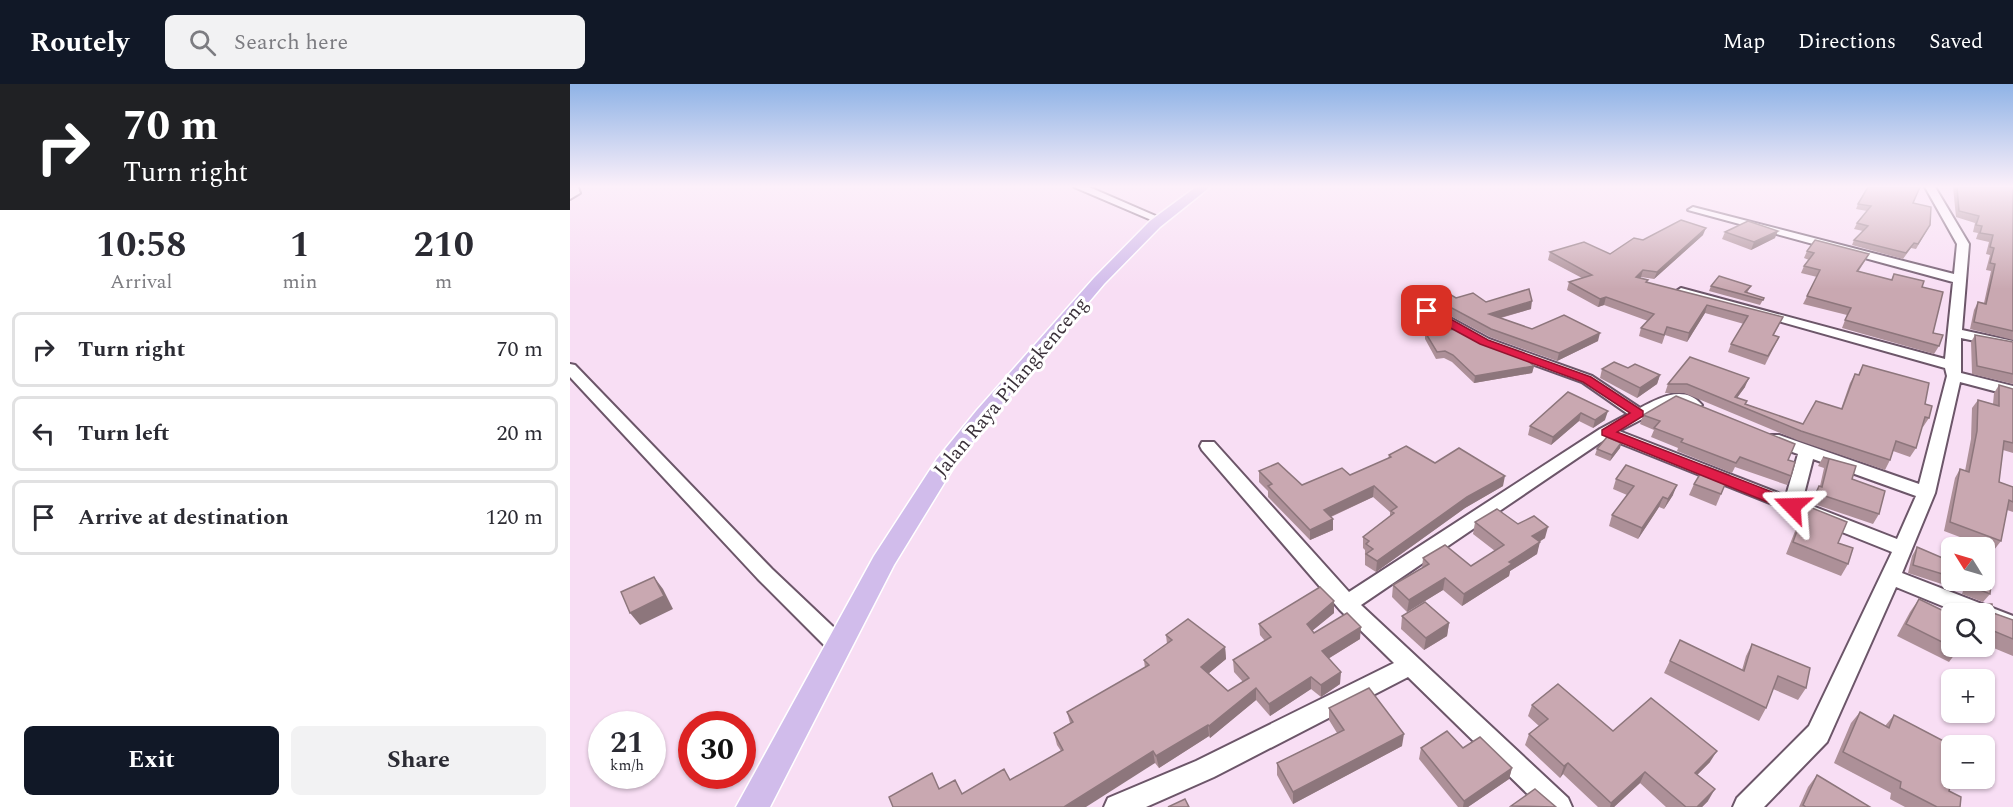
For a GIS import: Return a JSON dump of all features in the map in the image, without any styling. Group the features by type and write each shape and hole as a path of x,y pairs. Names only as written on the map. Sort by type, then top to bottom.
{"main road":[{"name":"Jalan Raya Pilangkenceng","path":"753,807 883,562 945,464 984,414 1099,281 1159,221"}],"street":[{"path":"1735,221 1958,279"},
{"path":"1746,807 1818,734 1891,577 1926,493 1953,371 1957,333 1958,279 1963,244 1950,221"},
{"path":"1664,288 1708,297 2013,391"},
{"path":"1427,311 1484,342 1587,380 1639,414"},
{"path":"1957,333 2013,345"},
{"path":"570,369 765,574 838,646"},
{"path":"1347,604 1606,432 1639,414 1674,397 1709,411"},
{"path":"1606,432 1902,549"},
{"path":"1760,434 1926,493"},
{"path":"1208,446 1347,604 1559,807"},
{"path":"1792,506 1807,452"},
{"path":"1891,577 2013,625"},
{"path":"1117,807 1205,769 1412,664"}],"building":[{"path":"1680,221 1706,228 1657,272 1643,270 1636,277 1648,280 1646,282 1783,317 1773,335 1779,337 1768,356 1731,344 1748,316 1707,305 1689,333 1667,327 1664,335 1641,328 1654,314 1606,297 1600,299 1569,282 1592,275 1550,252 1584,242 1610,254 1634,238 1643,240"},
{"path":"1748,221 1778,231 1754,242 1725,232"},
{"path":"1859,221 1930,221 1918,244 1914,243 1906,253 1854,240 1868,226 1857,223"},
{"path":"1977,221 2013,221 2013,331 1974,322 1978,302 1986,304 1995,264 1990,263 1994,248 1990,247 1993,235 1980,233 1982,226 1976,225"},
{"path":"1815,240 1869,254 1857,271 1892,280 1894,274 1924,281 1922,287 1943,292 1933,333 1943,335 1939,346 1845,320 1851,308 1807,296 1820,270 1804,266 1814,253 1807,251"},
{"path":"1719,276 1751,286 1745,292 1764,298 1763,300 1711,286"},
{"path":"1529,289 1532,301 1489,314 1532,329 1564,315 1600,333 1559,353 1491,329 1433,298 1448,293 1456,298 1473,293 1486,302"},
{"path":"1458,329 1479,340 1521,355 1534,366 1475,376 1453,355 1445,351 1437,352 1425,332"},
{"path":"1975,335 2013,342 2013,374 1977,366"},
{"path":"1690,357 1749,378 1735,397 1747,401 1745,404 1803,424 1816,401 1842,409 1855,374 1859,375 1863,365 1929,383 1925,404 1932,406 1929,418 1925,417 1916,448 1896,441 1890,460 1801,431 1687,384 1668,384"},
{"path":"1614,362 1628,368 1635,364 1660,375 1640,388 1602,369"},
{"path":"1999,385 2013,389 2013,443 2004,441 1999,482 2013,487 2013,502 2009,500 2001,541 1950,522 1960,469 1969,472 1977,431 1978,400 1999,406"},
{"path":"1568,392 1608,411 1595,420 1581,413 1553,437 1530,426"},
{"path":"1676,396 1795,444 1788,460 1795,462 1791,476 1740,457 1736,463 1681,442 1683,439 1654,428 1660,421 1643,415"},
{"path":"1607,437 1621,443 1612,455 1597,449"},
{"path":"1406,446 1435,463 1459,448 1505,476 1467,497 1377,561 1366,554 1373,549 1366,544 1369,541 1363,537 1394,513 1391,511 1397,507 1374,486 1324,510 1333,519 1310,530 1268,486 1272,484 1259,471 1278,463 1302,485 1342,468 1350,475 1391,457 1389,455"},
{"path":"1823,457 1856,466 1852,479 1885,491 1879,514 1816,493 1819,486 1822,487 1829,459"},
{"path":"1626,465 1677,485 1668,499 1663,497 1642,528 1612,515 1634,486 1616,479"},
{"path":"1705,466 1729,475 1721,494 1694,484"},
{"path":"1802,504 1847,522 1838,543 1853,548 1848,564 1793,542 1803,514 1799,513"},
{"path":"1497,509 1518,524 1534,516 1548,527 1532,536 1540,542 1509,562 1512,564 1464,594 1445,578 1409,600 1393,585 1429,564 1423,558 1445,545 1471,566 1504,545 1475,522"},
{"path":"1917,547 1941,557 1941,574 1913,565"},
{"path":"654,577 664,596 630,613 621,592"},
{"path":"1320,587 1334,601 1307,624 1314,633 1347,613 1361,627 1322,651 1341,672 1321,685 1311,677 1269,704 1256,688 1209,726 1156,756 1153,751 1064,807 893,807 889,797 932,773 939,789 955,780 962,794 1004,769 1010,780 1063,750 1054,733 1073,722 1067,712 1149,665 1144,660 1172,640 1166,635 1188,619 1225,647 1201,667 1228,691 1249,678 1233,660 1271,637 1259,624"},
{"path":"1919,599 1941,610 1941,642 1906,624"},
{"path":"1425,602 1449,623 1426,638 1402,616"},
{"path":"1995,614 2013,620 2013,639 1995,632"},
{"path":"1680,640 1744,671 1752,644 1810,668 1806,688 1778,676 1766,708 1670,661"},
{"path":"1558,684 1613,731 1651,698 1717,751 1695,773 1715,789 1697,807 1686,807 1645,772 1611,803 1568,763 1564,766 1529,734 1548,719 1532,705"},
{"path":"1369,688 1404,734 1293,792 1277,763 1344,730 1329,708"},
{"path":"1860,712 1889,728 1894,715 1941,740 1941,789 1949,789 1949,791 1961,797 1960,807 1937,807 1900,788 1901,782 1843,752"},
{"path":"1447,731 1463,748 1480,737 1512,768 1464,801 1421,748"},
{"path":"1817,775 1870,807 1806,807 1803,805"},
{"path":"1535,789 1556,807 1511,806"},
{"path":"1185,799 1189,807 1168,807"}],"route":[{"path":"1427,311 1484,342 1572,373 1602,387 1639,414 1606,432 1792,506"}]}
